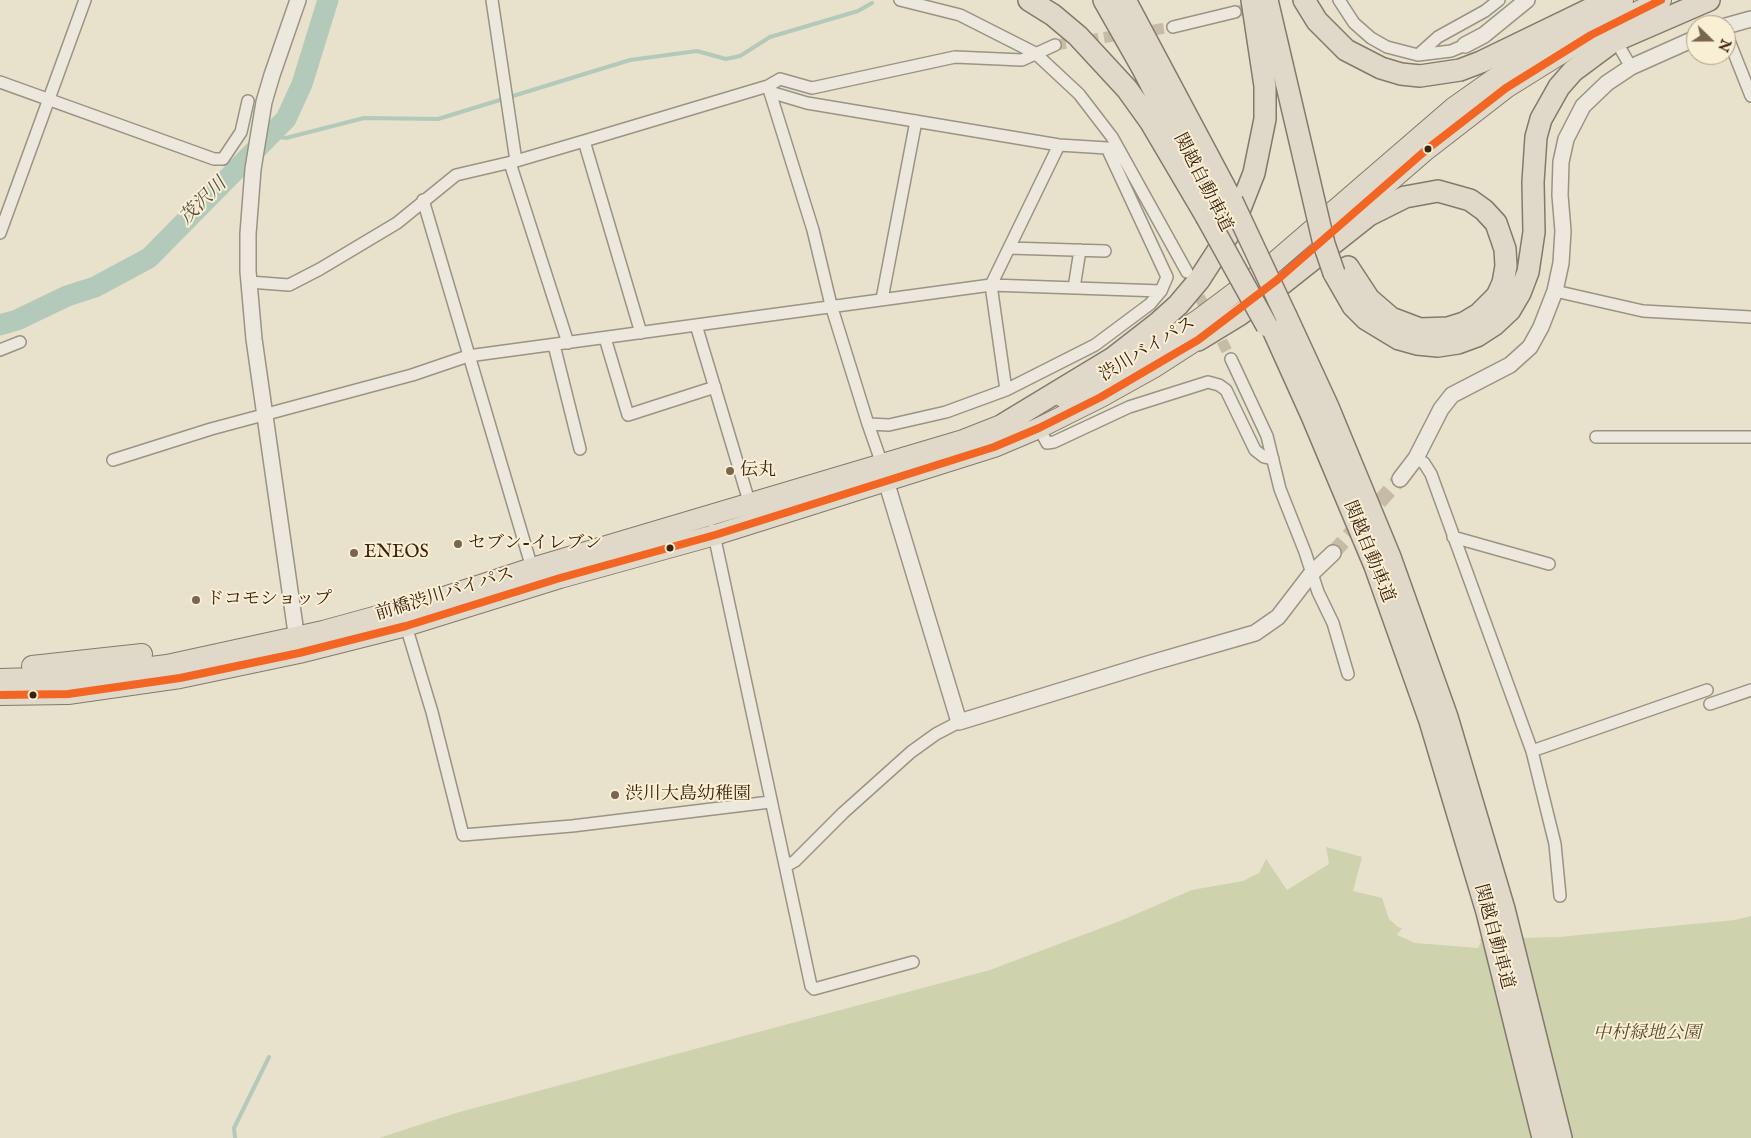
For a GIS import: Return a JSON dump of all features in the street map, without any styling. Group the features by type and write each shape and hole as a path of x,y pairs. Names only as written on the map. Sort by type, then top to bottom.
{"highway":[{"path":"1029,0 1052,15 1078,36 1127,89 1159,135 1218,209"},
{"name":"関越自動車道","path":"1104,0 1218,209 1274,321 1362,487 1420,635 1469,786 1543,1138"},
{"path":"1004,424 1113,358 1158,323 1178,305 1199,280 1232,229 1254,173 1265,119 1265,86 1252,0"},
{"path":"1267,0 1310,157 1335,235 1348,298 1366,319 1382,331 1399,339 1417,344 1451,344 1477,336 1494,325 1510,310 1520,293 1528,272 1532,253 1536,137 1541,119 1559,87 1572,71 1612,42 1709,0"},
{"path":"1280,0 1310,157"},
{"path":"1304,0 1318,22 1346,50 1382,68 1401,74 1420,76 1460,70 1481,62 1609,0"},
{"name":"渋川バイパス","path":"884,473 1045,407 1129,364 1198,320 1270,266 1460,103 1538,48 1622,0"},
{"name":"渋川バイパス","path":"884,473 994,447 1039,428 1101,397 1198,340 1277,280 1426,150 1506,88 1590,35 1661,0"},
{"name":"関越自動車道","path":"1126,1 1218,209"},
{"path":"1198,340 1238,315 1283,283 1369,215 1405,197 1421,192 1438,191 1470,200 1484,210 1496,223 1505,249 1506,266 1503,283 1490,305 1464,323 1448,328 1420,329 1391,318 1369,299 1341,270"},
{"name":"関越自動車道","path":"1274,321 1289,363 1371,557 1404,644 1447,774 1496,911 1561,1138"},
{"name":"前橋渋川バイパス","path":"0,695 77,693 180,678 297,645 532,568 712,525 884,473"},
{"name":"前橋渋川バイパス","path":"0,679 71,677 167,665 406,626 560,578 712,525"},
{"path":"0,668 156,653 167,665"}],"street":[{"path":"0,233 85,0"},
{"path":"297,645 264,415 249,282 248,234 251,193 264,102 298,0"},
{"path":"492,0 513,162 568,343"},
{"path":"900,0 960,15 1035,53 1079,94 1110,142 1187,272"},
{"path":"1339,0 1354,23 1370,38 1386,47 1418,56 1451,51 1465,45 1484,35 1527,0"},
{"path":"1418,56 1438,37 1485,11 1499,0"},
{"path":"1173,27 1235,12"},
{"path":"1736,23 1751,19"},
{"path":"1400,479 1416,458 1441,409 1452,395 1510,365 1530,347 1542,327 1555,291 1561,263 1564,230 1560,195 1561,162 1566,139 1582,106 1607,83 1631,67 1686,42"},
{"path":"249,282 289,285 320,269 397,223 423,200 456,176 513,162 769,89 780,79 812,88 955,56 1022,60 1055,45"},
{"path":"1620,48 1631,67"},
{"path":"1736,58 1751,96"},
{"path":"0,82 214,159 223,159 241,132 248,100"},
{"path":"769,89 807,103 1059,145 1110,142"},
{"path":"769,89 813,230 831,305 959,722"},
{"path":"882,299 916,121"},
{"path":"584,141 641,333"},
{"path":"868,424 889,424 946,412 1006,390 1095,345 1150,304 1160,291 1167,277 1110,142"},
{"path":"1006,390 991,285 1059,145"},
{"path":"423,200 532,568"},
{"path":"1009,248 1105,252"},
{"path":"1074,288 1080,250"},
{"path":"112,460 264,415 412,375 468,356 831,305 991,285 1160,291"},
{"path":"1555,291 1643,311 1751,317"},
{"path":"696,325 753,513"},
{"path":"605,338 628,415 714,387"},
{"path":"0,350 20,342"},
{"path":"554,345 580,449"},
{"path":"1231,359 1267,436 1280,489 1305,552 1311,574 1333,623 1348,674"},
{"path":"1039,428 1047,443 1054,442 1129,406 1208,382 1220,384 1226,390 1255,450 1264,457 1273,459"},
{"path":"1596,437 1751,437"},
{"path":"1416,458 1424,464 1431,474 1532,751 1555,844 1560,896"},
{"path":"712,525 750,695 770,802 814,989 913,962"},
{"path":"1453,537 1549,564"},
{"path":"786,866 795,861 843,813 911,752 936,734 959,722 1150,662 1255,633 1278,617 1311,574 1333,553"},
{"path":"406,626 432,712 462,835 572,826 770,802"},
{"path":"1532,751 1707,690"},
{"path":"1710,704 1751,690"}],"green space":[{"name":"中村緑地公園","path":"1326,847 1362,857 1353,891 1382,898 1389,919 1402,928 1397,935 1415,943 1478,948 1481,942 1479,939 1559,937 1735,920 1751,916 1751,1138 379,1138 456,1113 990,970 1120,921 1192,890 1243,881 1259,873 1266,859 1287,890 1329,864"}],"waterway":[{"name":"茂沢川","path":"0,325 17,320 67,296 95,287 149,258 286,119 302,84 328,0"},
{"path":"270,136 286,138 364,118 438,119 630,60 697,51 726,59 740,56 770,37 858,11 872,3"},
{"path":"235,1138 234,1128 269,1057"}],"tunnel":[{"path":"1235,12 1281,0"},
{"path":"1055,45 1173,27"},
{"path":"1192,282 1231,359"},
{"path":"1333,553 1400,479"}],"transit line":[{"path":"0,695 68,694 180,678 299,653 406,626 560,578 715,535 994,447 1039,428 1101,397 1198,340 1277,280 1426,150 1506,88 1591,35 1661,0"}],"place":[{"name":"伝丸","path":"730,471"},
{"name":"セブン-イレブン","path":"458,544"},
{"name":"ENEOS","path":"354,553"},
{"name":"ドコモショップ","path":"196,600"},
{"name":"渋川大島幼稚園","path":"615,795"}]}
